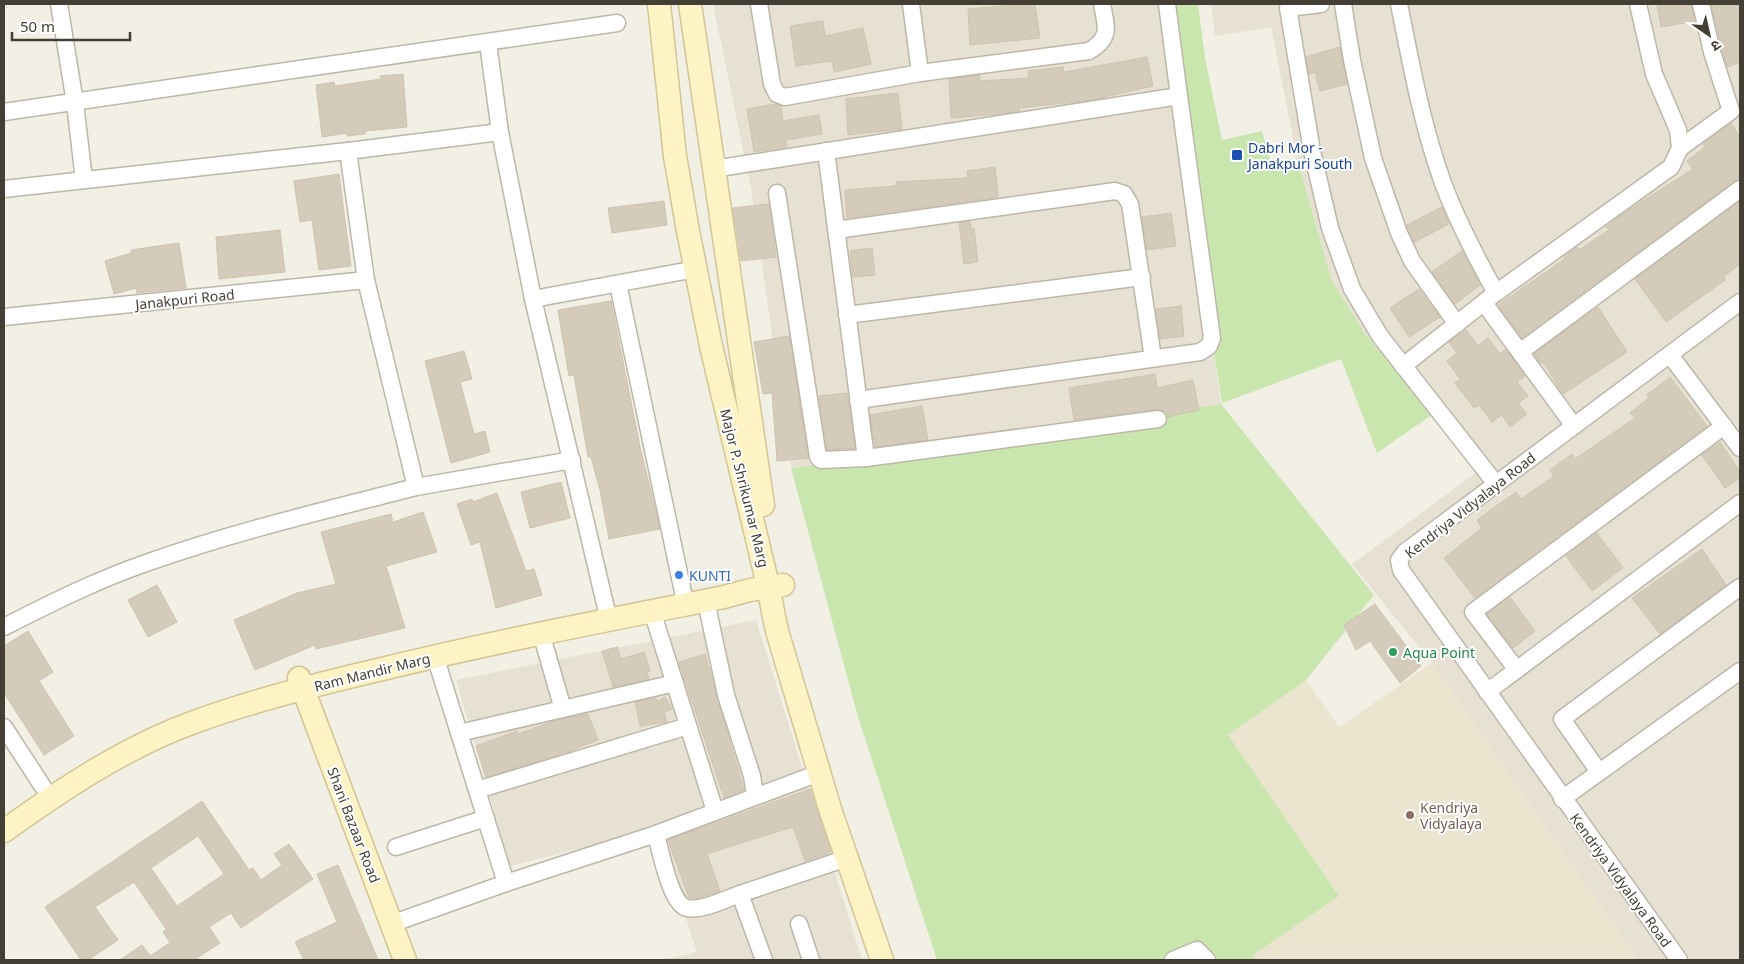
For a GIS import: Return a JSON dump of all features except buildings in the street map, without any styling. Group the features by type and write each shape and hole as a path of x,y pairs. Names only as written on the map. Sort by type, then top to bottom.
{"street":[{"path":"59,4 75,103 84,180"},
{"name":"Major P. Shrikumar Marg","path":"659,4 675,156 711,346 774,581 844,807 896,960"},
{"name":"Major P. Shrikumar Marg","path":"690,4 774,581 777,631 819,773 882,960"},
{"path":"759,4 772,84 777,94 785,97 920,73 1089,50 1099,45 1105,37 1106,28 1102,4"},
{"path":"911,4 920,73"},
{"path":"858,400 1200,352 1209,346 1212,338 1167,4"},
{"path":"1321,4 1288,8 1312,151 1330,228 1352,289 1380,336 1496,484"},
{"path":"1344,4 1352,60 1373,158 1399,233 1412,261 1457,324"},
{"path":"1398,4 1422,112 1443,182 1490,298 1520,352 1574,426"},
{"path":"1638,4 1654,74 1678,130 1680,148"},
{"path":"1403,366 1490,298 1671,167 1680,148 1731,111 1712,52 1701,4"},
{"path":"4,112 616,23"},
{"path":"488,43 500,132 533,298 606,608"},
{"path":"713,169 1179,96"},
{"path":"4,189 348,151 500,132"},
{"path":"348,151 366,280 416,487"},
{"path":"826,151 866,458"},
{"path":"1520,352 1740,189"},
{"path":"836,230 1115,191 1124,194 1130,204 1153,358"},
{"path":"777,193 818,457 826,462 1158,419"},
{"path":"533,298 696,270"},
{"path":"847,315 1142,277"},
{"name":"Janakpuri Road","path":"4,317 366,280"},
{"path":"618,284 683,592"},
{"name":"Kendriya Vidyalaya Road","path":"1679,960 1562,799 1401,570 1399,560 1404,552 1740,302"},
{"path":"1670,355 1740,448"},
{"path":"1517,670 1474,612 1724,426"},
{"path":"4,627 56,601 148,562 234,534 416,487 572,460"},
{"path":"1487,692 1740,503"},
{"name":"Ram Mandir Marg","path":"4,831 62,789 132,750 196,721 301,683 432,644 683,592 774,581"},
{"name":"Ram Mandir Marg","path":"4,814 44,787 128,738 193,709 301,683 706,601 774,581"},
{"path":"1599,772 1562,719 1740,587"},
{"path":"706,601 726,695 752,776 755,796"},
{"path":"652,611 715,811"},
{"path":"541,633 563,709"},
{"path":"435,656 506,883"},
{"path":"1562,799 1740,670"},
{"name":"Shani Bazaar Road","path":"301,683 405,960"},
{"path":"459,733 674,683"},
{"path":"477,790 688,726"},
{"path":"6,739 44,787"},
{"path":"391,924 506,883 656,834 819,773"},
{"path":"396,847 486,818"},
{"path":"656,834 677,902 686,908 698,908 847,858"},
{"path":"740,894 764,960"},
{"path":"799,924 811,960"},
{"path":"1173,960 1197,950 1207,960"}],"shaded area":[{"path":"713,4 1168,4 1180,124 1221,404 791,468 751,188"},
{"path":"1211,4 1740,4 1740,960 1638,960 1432,663 1352,564 1481,469 1365,334 1331,279 1297,158 1271,27 1215,36"},
{"path":"756,620 862,960 663,960 697,952 657,829 510,866 456,680"},
{"name":"Kendriya Vidyalaya","path":"1432,663 1638,960 1257,960 1253,955 1228,734 1306,680 1339,727"}],"green space":[{"path":"1168,4 1198,4 1205,58 1222,140 1262,131 1271,164 1297,158 1331,279 1365,334 1433,414 1377,453 1341,359 1222,403 1207,309"},
{"path":"1221,404 1374,595 1306,680 1228,735 1339,896 1253,955 1257,960 937,960 858,717 791,468"}],"place":[{"name":"Dabri Mor - Janakpuri South","path":"1237,155"},
{"name":"KUNTI","path":"679,575"},
{"name":"Aqua Point","path":"1393,652"},
{"name":"Kendriya Vidyalaya","path":"1410,815"}]}
